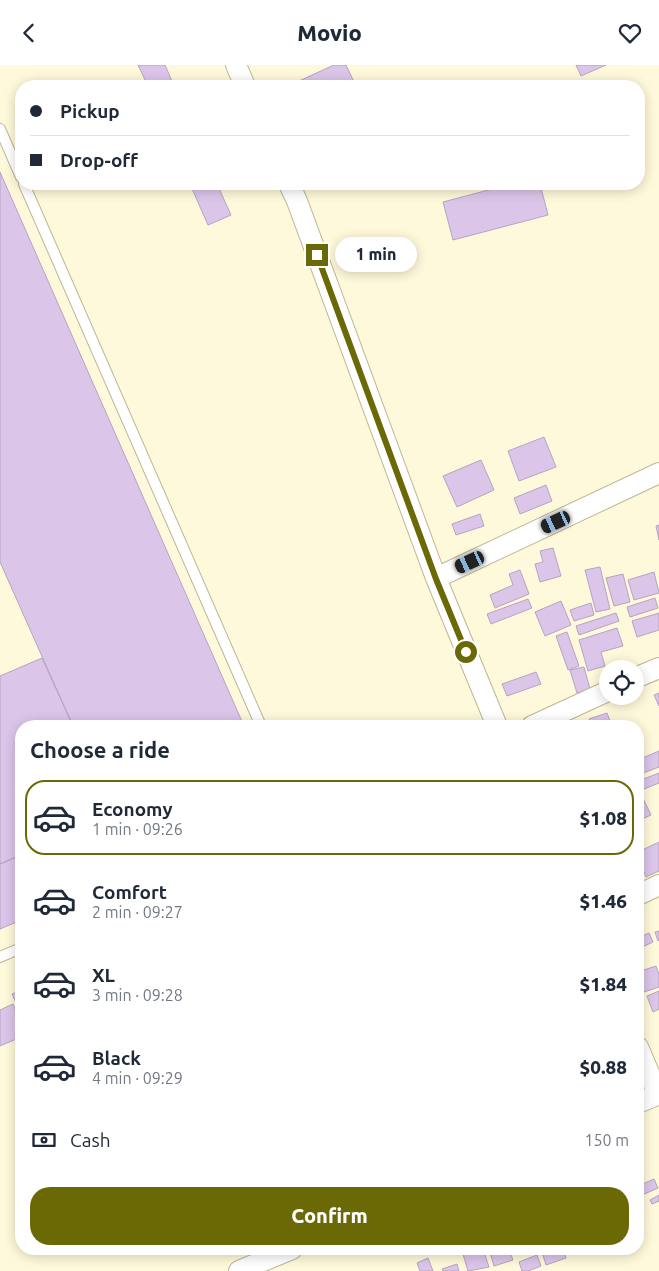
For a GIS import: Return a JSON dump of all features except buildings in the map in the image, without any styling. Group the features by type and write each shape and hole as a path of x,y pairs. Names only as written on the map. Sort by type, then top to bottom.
{"street":[{"path":"236,65 242,80"},
{"path":"292,190 436,579 494,720"},
{"path":"436,579 659,473"},
{"path":"644,674 659,668"},
{"path":"545,720 599,695"},
{"path":"644,892 659,885"},
{"path":"644,1060 659,1094 644,1100"},
{"path":"239,1271 278,1255"}],"lane":[{"path":"0,129 15,163"},
{"path":"27,190 258,720"},
{"path":"0,957 15,951"}],"route":[{"path":"317,255 436,579 466,652"}]}
